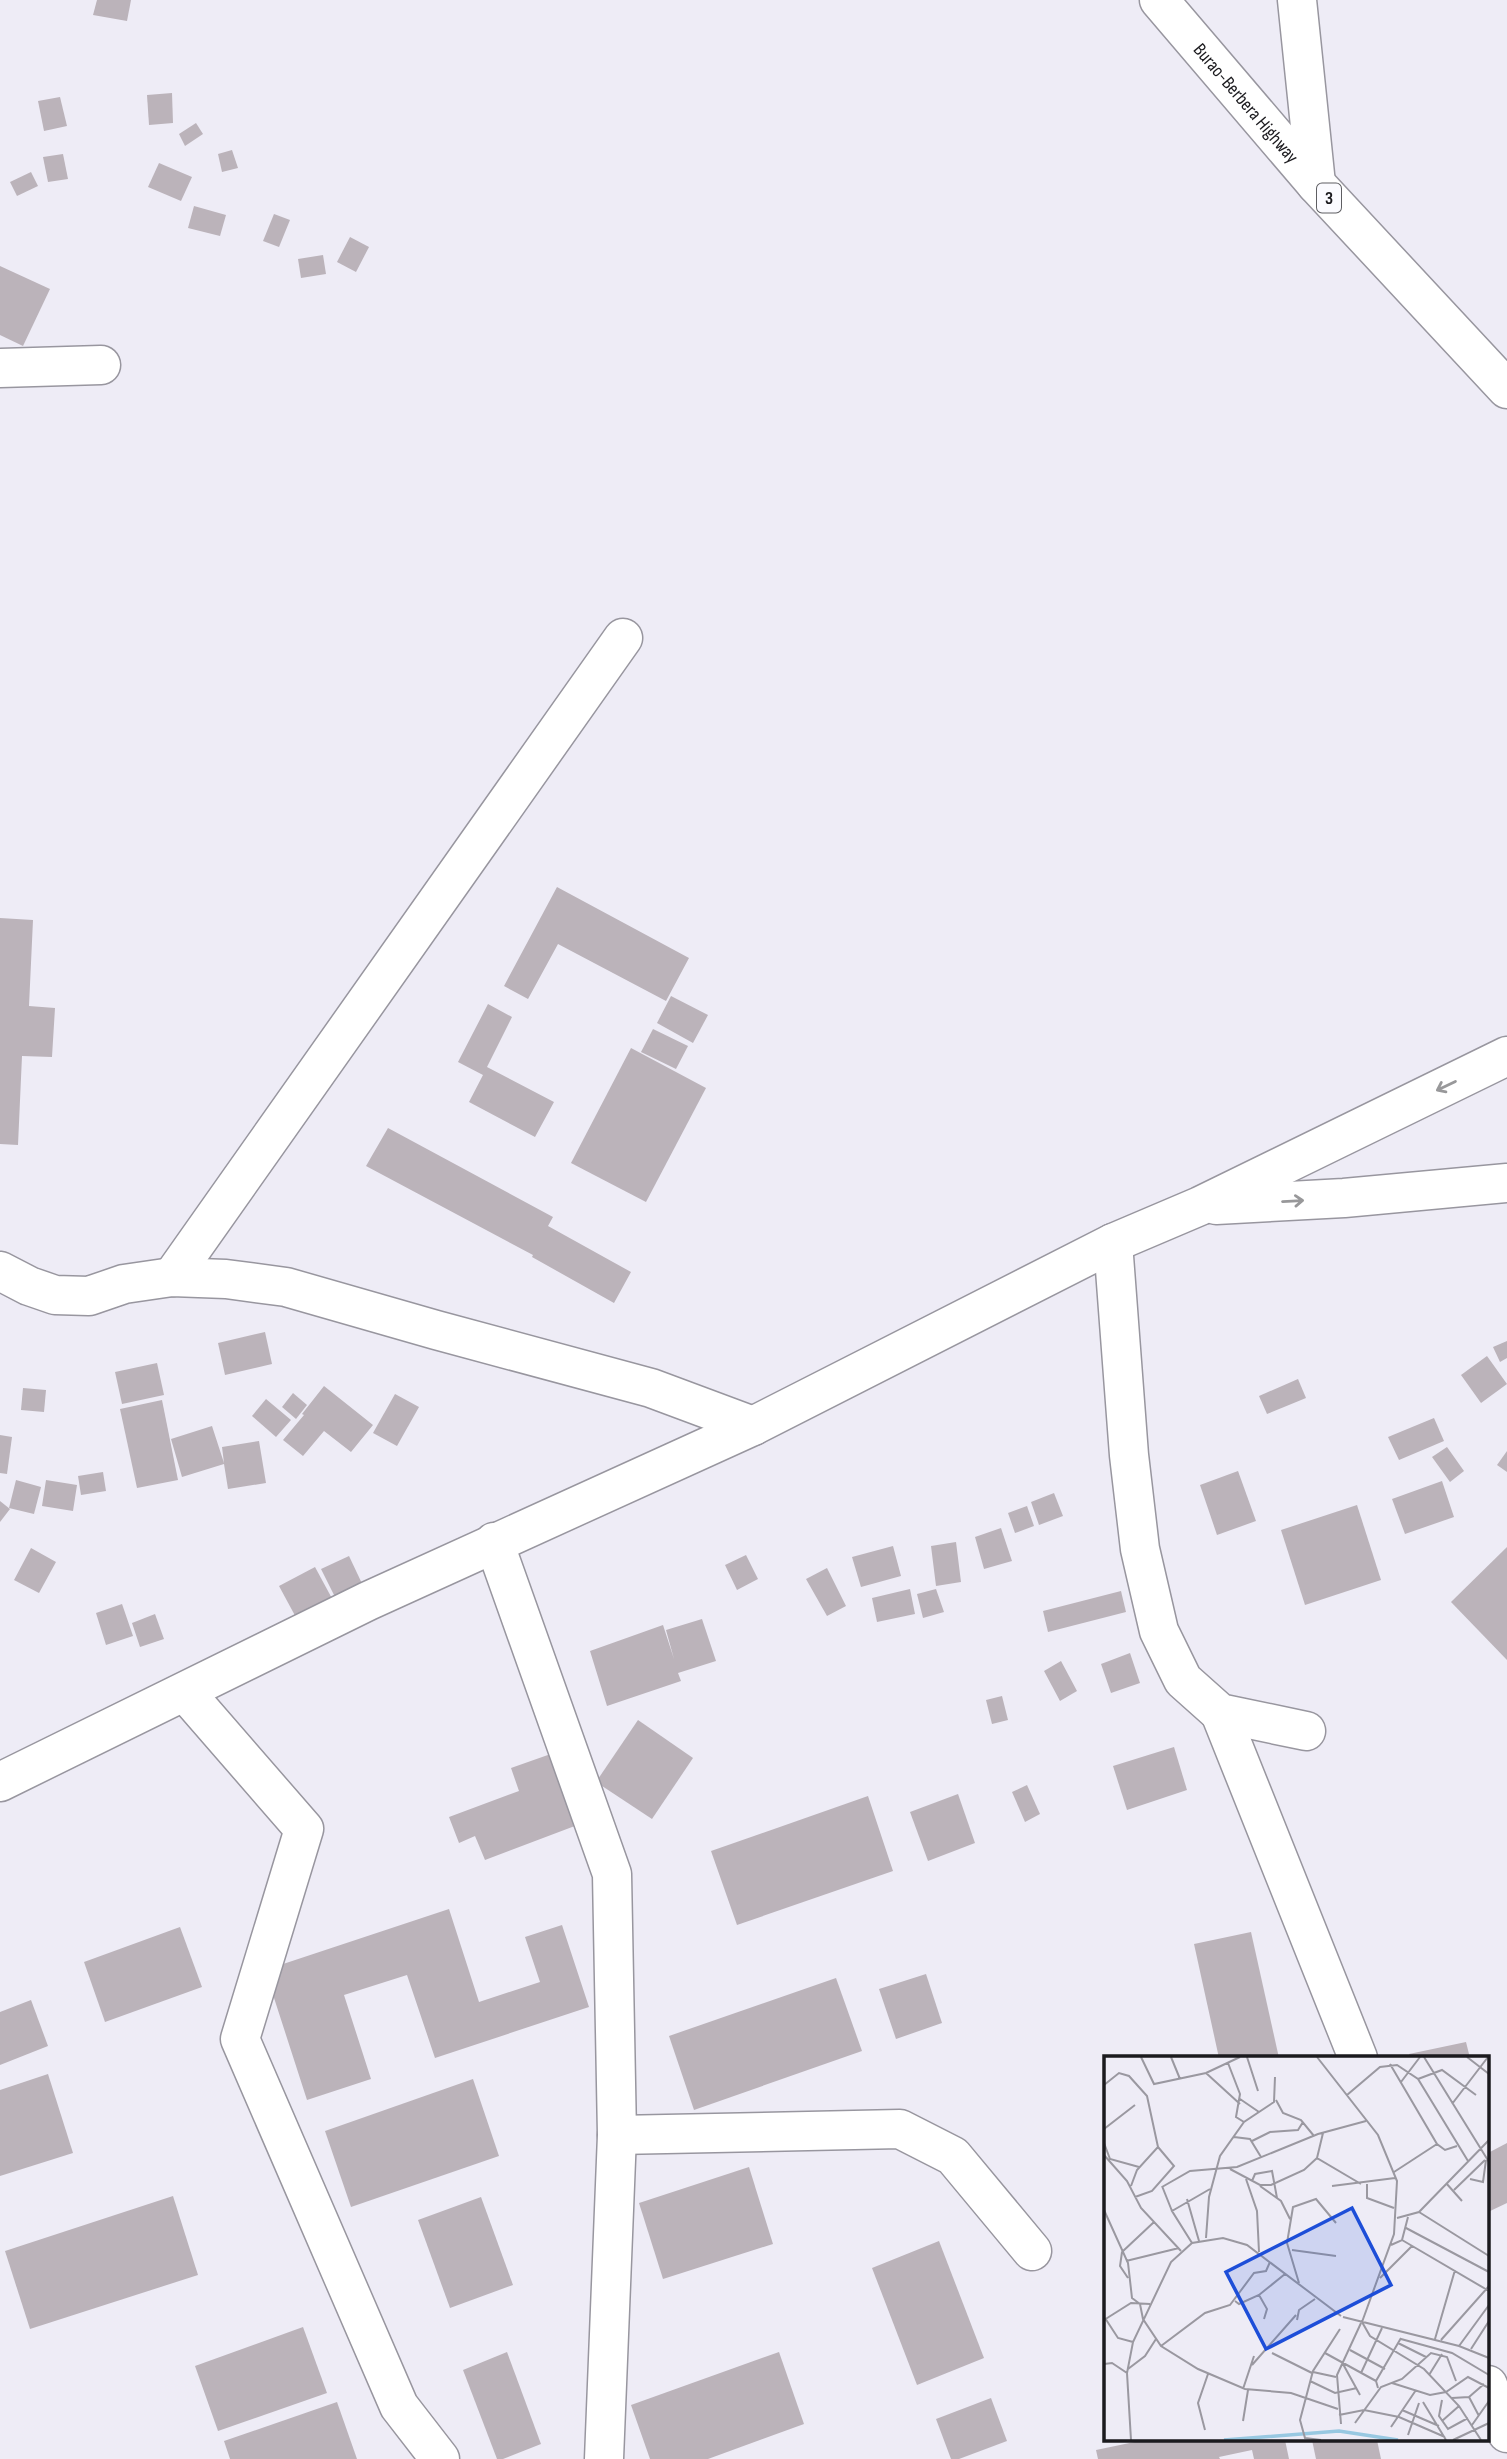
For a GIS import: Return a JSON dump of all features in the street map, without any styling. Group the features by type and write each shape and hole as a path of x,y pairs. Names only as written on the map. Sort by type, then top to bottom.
{"main road":[{"name":"Burao-Berbera Highway","path":"1159,0 1315,184 1507,389"},
{"path":"1297,0 1315,184"},
{"path":"0,368 101,365"},
{"path":"172,1277 623,638"},
{"path":"0,1782 494,1542 753,1426 1113,1243 1200,1206 1507,1056"},
{"path":"1200,1206 1344,1198 1507,1183"},
{"path":"1113,1243 1129,1455 1140,1549 1159,1631 1183,1681 1220,1713 1357,2056"},
{"path":"0,1271 29,1286 55,1295 89,1296 124,1284 172,1277 226,1279 286,1287 651,1388 753,1426"},
{"path":"494,1542 612,1874 617,2135 604,2459"},
{"path":"185,1692 304,1829 240,2039 399,2406 440,2459"},
{"path":"1220,1713 1306,1731"},
{"path":"617,2135 901,2129 953,2156 1032,2251"},
{"path":"1490,2390 1507,2433"}],"building":[{"path":"97,0 131,0 127,21 93,15"},
{"path":"172,93 173,123 149,125 147,95"},
{"path":"60,97 67,126 44,131 38,101"},
{"path":"196,123 203,134 185,146 179,134"},
{"path":"232,150 238,168 222,172 218,154"},
{"path":"63,154 68,179 48,182 43,157"},
{"path":"159,163 192,177 181,201 148,187"},
{"path":"31,172 38,186 17,196 10,182"},
{"path":"194,206 226,215 220,236 188,228"},
{"path":"274,214 290,220 279,247 263,241"},
{"path":"350,237 369,247 356,272 337,262"},
{"path":"323,255 326,274 301,278 298,259"},
{"path":"0,266 50,289 23,346 0,335"},
{"path":"557,887 689,958 666,1001 558,944 528,999 504,986"},
{"path":"0,918 33,920 29,1006 55,1008 52,1057 22,1056 18,1145 0,1144"},
{"path":"671,996 708,1015 693,1043 657,1023"},
{"path":"488,1004 512,1017 487,1067 554,1102 535,1137 469,1102 483,1075 458,1062"},
{"path":"653,1029 688,1046 676,1069 641,1052"},
{"path":"631,1048 706,1088 646,1202 571,1163"},
{"path":"388,1128 553,1217 548,1226 631,1272 614,1303 532,1257 533,1255 366,1166"},
{"path":"265,1332 272,1364 225,1375 218,1343"},
{"path":"1507,1341 1507,1358 1500,1362 1493,1347"},
{"path":"1487,1356 1507,1384 1481,1403 1461,1375"},
{"path":"157,1363 164,1395 122,1404 115,1372"},
{"path":"1298,1379 1306,1398 1267,1414 1259,1396"},
{"path":"324,1386 373,1425 351,1452 324,1431 303,1456 283,1440"},
{"path":"23,1388 46,1390 44,1412 21,1410"},
{"path":"293,1393 307,1405 296,1419 282,1407"},
{"path":"395,1394 419,1407 397,1446 373,1433"},
{"path":"266,1399 291,1420 276,1437 252,1416"},
{"path":"162,1400 178,1480 137,1488 120,1409"},
{"path":"1434,1418 1444,1441 1399,1460 1388,1437"},
{"path":"212,1426 224,1463 222,1447 259,1441 266,1483 228,1489 224,1464 182,1477 171,1439"},
{"path":"0,1435 12,1437 7,1474 0,1473"},
{"path":"1447,1447 1464,1471 1450,1482 1432,1457"},
{"path":"1507,1451 1507,1472 1497,1465"},
{"path":"1238,1471 1256,1521 1217,1535 1200,1485"},
{"path":"103,1472 106,1491 81,1495 78,1476"},
{"path":"16,1480 41,1487 34,1514 9,1508"},
{"path":"46,1480 77,1485 73,1511 42,1506"},
{"path":"1442,1481 1454,1517 1405,1534 1392,1499"},
{"path":"1054,1493 1063,1516 1039,1525 1031,1502"},
{"path":"0,1501 10,1509 0,1522"},
{"path":"1357,1505 1381,1580 1305,1605 1281,1530"},
{"path":"1027,1506 1034,1526 1015,1533 1008,1513"},
{"path":"1001,1528 1012,1561 984,1569 975,1537"},
{"path":"956,1542 961,1582 936,1586 931,1546"},
{"path":"893,1546 901,1576 861,1587 852,1557"},
{"path":"1507,1547 1507,1660 1451,1602"},
{"path":"31,1548 56,1562 39,1593 14,1580"},
{"path":"746,1555 758,1579 737,1590 725,1565"},
{"path":"349,1556 366,1592 339,1605 321,1569"},
{"path":"315,1567 335,1604 299,1623 279,1586"},
{"path":"827,1568 846,1606 827,1616 806,1579"},
{"path":"910,1589 915,1614 877,1622 872,1598"},
{"path":"936,1589 944,1612 923,1618 917,1594"},
{"path":"1121,1591 1126,1612 1048,1632 1043,1611"},
{"path":"122,1604 133,1636 106,1645 96,1613"},
{"path":"155,1614 164,1639 140,1647 132,1623"},
{"path":"702,1619 716,1661 678,1673 681,1681 607,1706 590,1651 663,1625 674,1659 666,1630"},
{"path":"1130,1653 1140,1683 1111,1693 1101,1664"},
{"path":"1061,1661 1077,1691 1060,1701 1044,1671"},
{"path":"1002,1696 1008,1720 992,1724 986,1700"},
{"path":"638,1720 693,1758 652,1819 596,1782"},
{"path":"1174,1747 1187,1790 1127,1810 1113,1766"},
{"path":"562,1750 588,1821 485,1860 475,1836 459,1843 449,1817 519,1791 511,1768"},
{"path":"1027,1785 1040,1814 1025,1822 1012,1792"},
{"path":"958,1794 975,1843 928,1861 910,1812"},
{"path":"868,1796 893,1871 737,1925 711,1851"},
{"path":"449,1909 479,2002 540,1982 525,1937 562,1925 589,2007 435,2058 407,1975 344,1995 371,2079 307,2100 265,1970"},
{"path":"180,1927 202,1987 105,2022 84,1962"},
{"path":"1251,1932 1279,2056 1219,2056 1194,1944"},
{"path":"926,1974 942,2023 896,2039 879,1989"},
{"path":"836,1978 862,2051 694,2110 669,2036"},
{"path":"31,2000 48,2046 0,2065 0,2012"},
{"path":"1466,2042 1470,2056 1410,2056"},
{"path":"48,2074 73,2153 0,2176 0,2090"},
{"path":"473,2079 499,2156 351,2207 325,2131"},
{"path":"1507,2143 1507,2203 1490,2211 1490,2152"},
{"path":"749,2167 773,2244 663,2279 639,2203"},
{"path":"173,2196 198,2275 30,2329 5,2251"},
{"path":"481,2197 513,2285 450,2308 418,2220"},
{"path":"939,2241 984,2358 917,2385 872,2268"},
{"path":"303,2327 327,2393 218,2431 195,2366"},
{"path":"507,2352 541,2444 497,2459 463,2370"},
{"path":"779,2352 804,2424 708,2459 650,2459 631,2405"},
{"path":"991,2398 1007,2441 959,2459 951,2459 936,2419"},
{"path":"337,2402 357,2459 230,2459 224,2441"},
{"path":"1134,2442 1285,2442 1289,2459 1254,2459 1252,2450 1219,2457 1220,2459 1098,2459 1096,2450"},
{"path":"1312,2442 1377,2442 1381,2459 1316,2459"}]}
